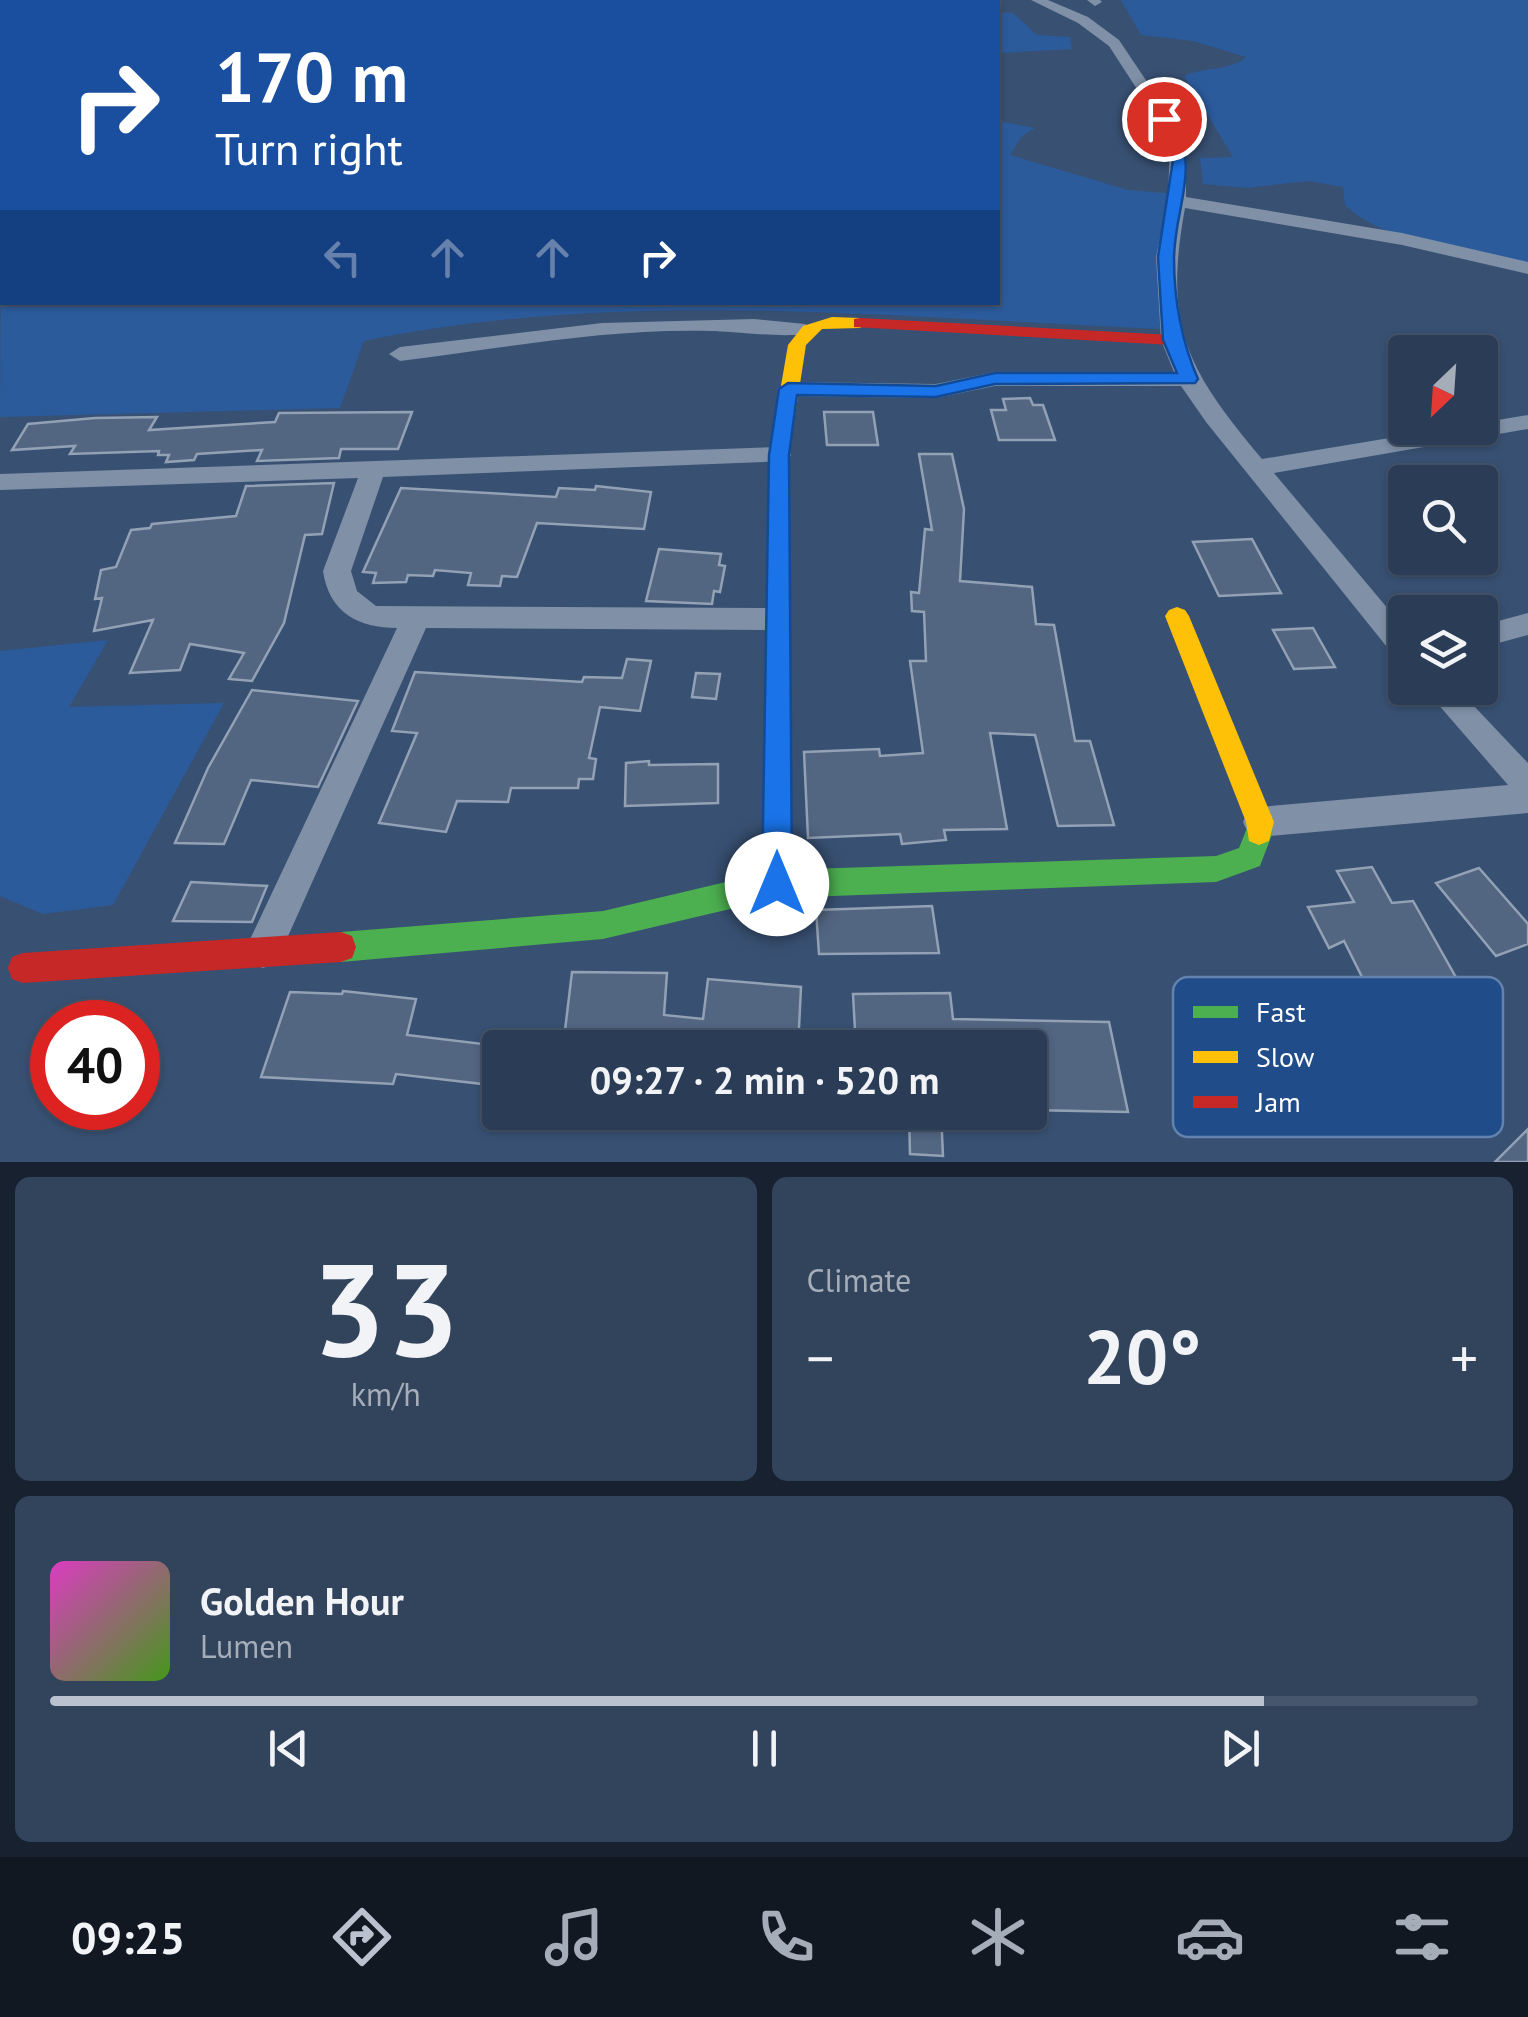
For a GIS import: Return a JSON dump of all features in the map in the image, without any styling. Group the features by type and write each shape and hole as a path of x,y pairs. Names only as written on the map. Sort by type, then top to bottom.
{"main road":[{"path":"777,884 779,455 797,345 805,330 826,321 1172,340"},
{"path":"23,968 542,933 604,926 777,884 1044,872 1216,870 1250,857 1259,838 1260,822 1177,616"}],"street":[{"path":"1037,0 1083,20 1114,43 1178,140 1176,201 1166,257 1172,340 1188,379 1214,417 1388,628"},
{"path":"1176,201 1402,239 1528,268"},
{"path":"1481,258 1528,276"},
{"path":"400,354 642,326 729,322 805,330"},
{"path":"788,389 936,392 995,379 1188,379"},
{"path":"1257,468 1528,422"},
{"path":"0,482 779,455"},
{"path":"373,471 337,570 338,584 348,604 372,617 776,619"},
{"path":"263,950 416,619"},
{"path":"1498,632 1528,624"},
{"path":"1455,705 1528,785"},
{"path":"1260,822 1528,798"}],"shaded area":[{"path":"1121,0 1528,0 1528,264 1431,244 1382,229 1345,205 1343,187 1308,181 1246,188 1203,184 1200,158 1233,157 1184,76 1233,65 1246,57 1193,41 1141,35"},
{"path":"1000,12 1013,13 1037,35 1070,37 1072,49 1000,53"},
{"path":"1000,121 1035,128 1022,136 1010,155 1128,190 1166,193 1161,329 761,311 561,315 462,325 364,341 340,408 0,417 1,305 1000,305"},
{"path":"108,640 69,707 224,703 113,905 43,914 0,896 0,651"}],"building":[{"path":"1030,398 1033,405 1043,405 1055,440 999,440 991,410 1006,410 1003,399"},
{"path":"412,412 398,449 341,449 339,458 257,461 262,450 197,454 194,460 166,462 169,455 158,455 159,451 70,454 75,446 12,450 28,424 157,417 149,430 275,422 279,413"},
{"path":"824,412 873,412 878,445 827,445"},
{"path":"919,454 952,454 964,509 960,581 1032,587 1036,624 1054,625 1075,741 1090,741 1114,825 1058,826 1035,735 990,733 1007,829 944,830 946,840 902,844 900,834 808,838 804,752 879,749 880,756 923,753 910,661 926,661 924,612 912,611 911,592 919,593 925,529 932,530"},
{"path":"334,483 322,534 305,535 284,623 252,681 229,679 244,653 190,644 180,670 130,673 153,620 94,631 102,598 95,599 101,570 116,567 131,530 150,528 152,524 236,516 246,486"},
{"path":"596,486 651,492 644,529 537,523 517,577 502,576 500,586 468,585 471,573 435,570 433,576 408,575 406,582 373,583 376,573 363,572 401,488 556,497 559,488 595,490"},
{"path":"1252,539 1281,593 1219,596 1193,542"},
{"path":"659,549 721,554 719,565 725,566 720,592 714,591 712,604 646,601"},
{"path":"1313,628 1335,667 1294,669 1273,630"},
{"path":"627,659 651,661 640,711 600,707 589,758 596,759 593,779 579,779 578,788 511,788 508,802 457,801 446,832 379,823 417,733 392,731 415,672 582,682 584,677 622,678"},
{"path":"696,673 720,674 716,699 692,697"},
{"path":"252,690 358,701 318,787 251,780 224,844 175,843 208,768"},
{"path":"649,761 649,765 718,764 718,803 625,806 626,763"},
{"path":"1372,867 1392,903 1413,901 1456,977 1362,977 1344,941 1329,948 1308,907 1354,902 1337,871"},
{"path":"1479,868 1528,924 1528,944 1496,956 1436,883"},
{"path":"191,882 267,886 252,922 173,921"},
{"path":"932,906 939,953 819,954 816,910"},
{"path":"572,972 667,973 664,1015 703,1019 708,979 801,987 799,1030 565,1030"},
{"path":"343,991 416,999 407,1035 482,1044 482,1084 396,1074 393,1084 261,1077 290,992"},
{"path":"950,993 953,1019 1109,1022 1128,1112 1047,1110 1047,1030 855,1030 853,994"},
{"path":"1528,1129 1528,1162 1495,1162"},
{"path":"909,1130 942,1130 943,1156 910,1154"}],"traffic: fast":[{"path":"341,947 603,925 777,884 1216,869 1250,857 1259,832"}],"traffic: slow":[{"path":"777,884 779,455 797,345 816,326 860,323"},
{"path":"1177,616 1260,822 1259,832"}],"traffic: jam":[{"path":"860,323 1172,340"},
{"path":"23,968 341,947"}],"route":[{"path":"777,884 779,455 788,389 936,392 995,379 1188,379 1172,340 1166,257 1180,160 1178,140 1164,119"}]}
